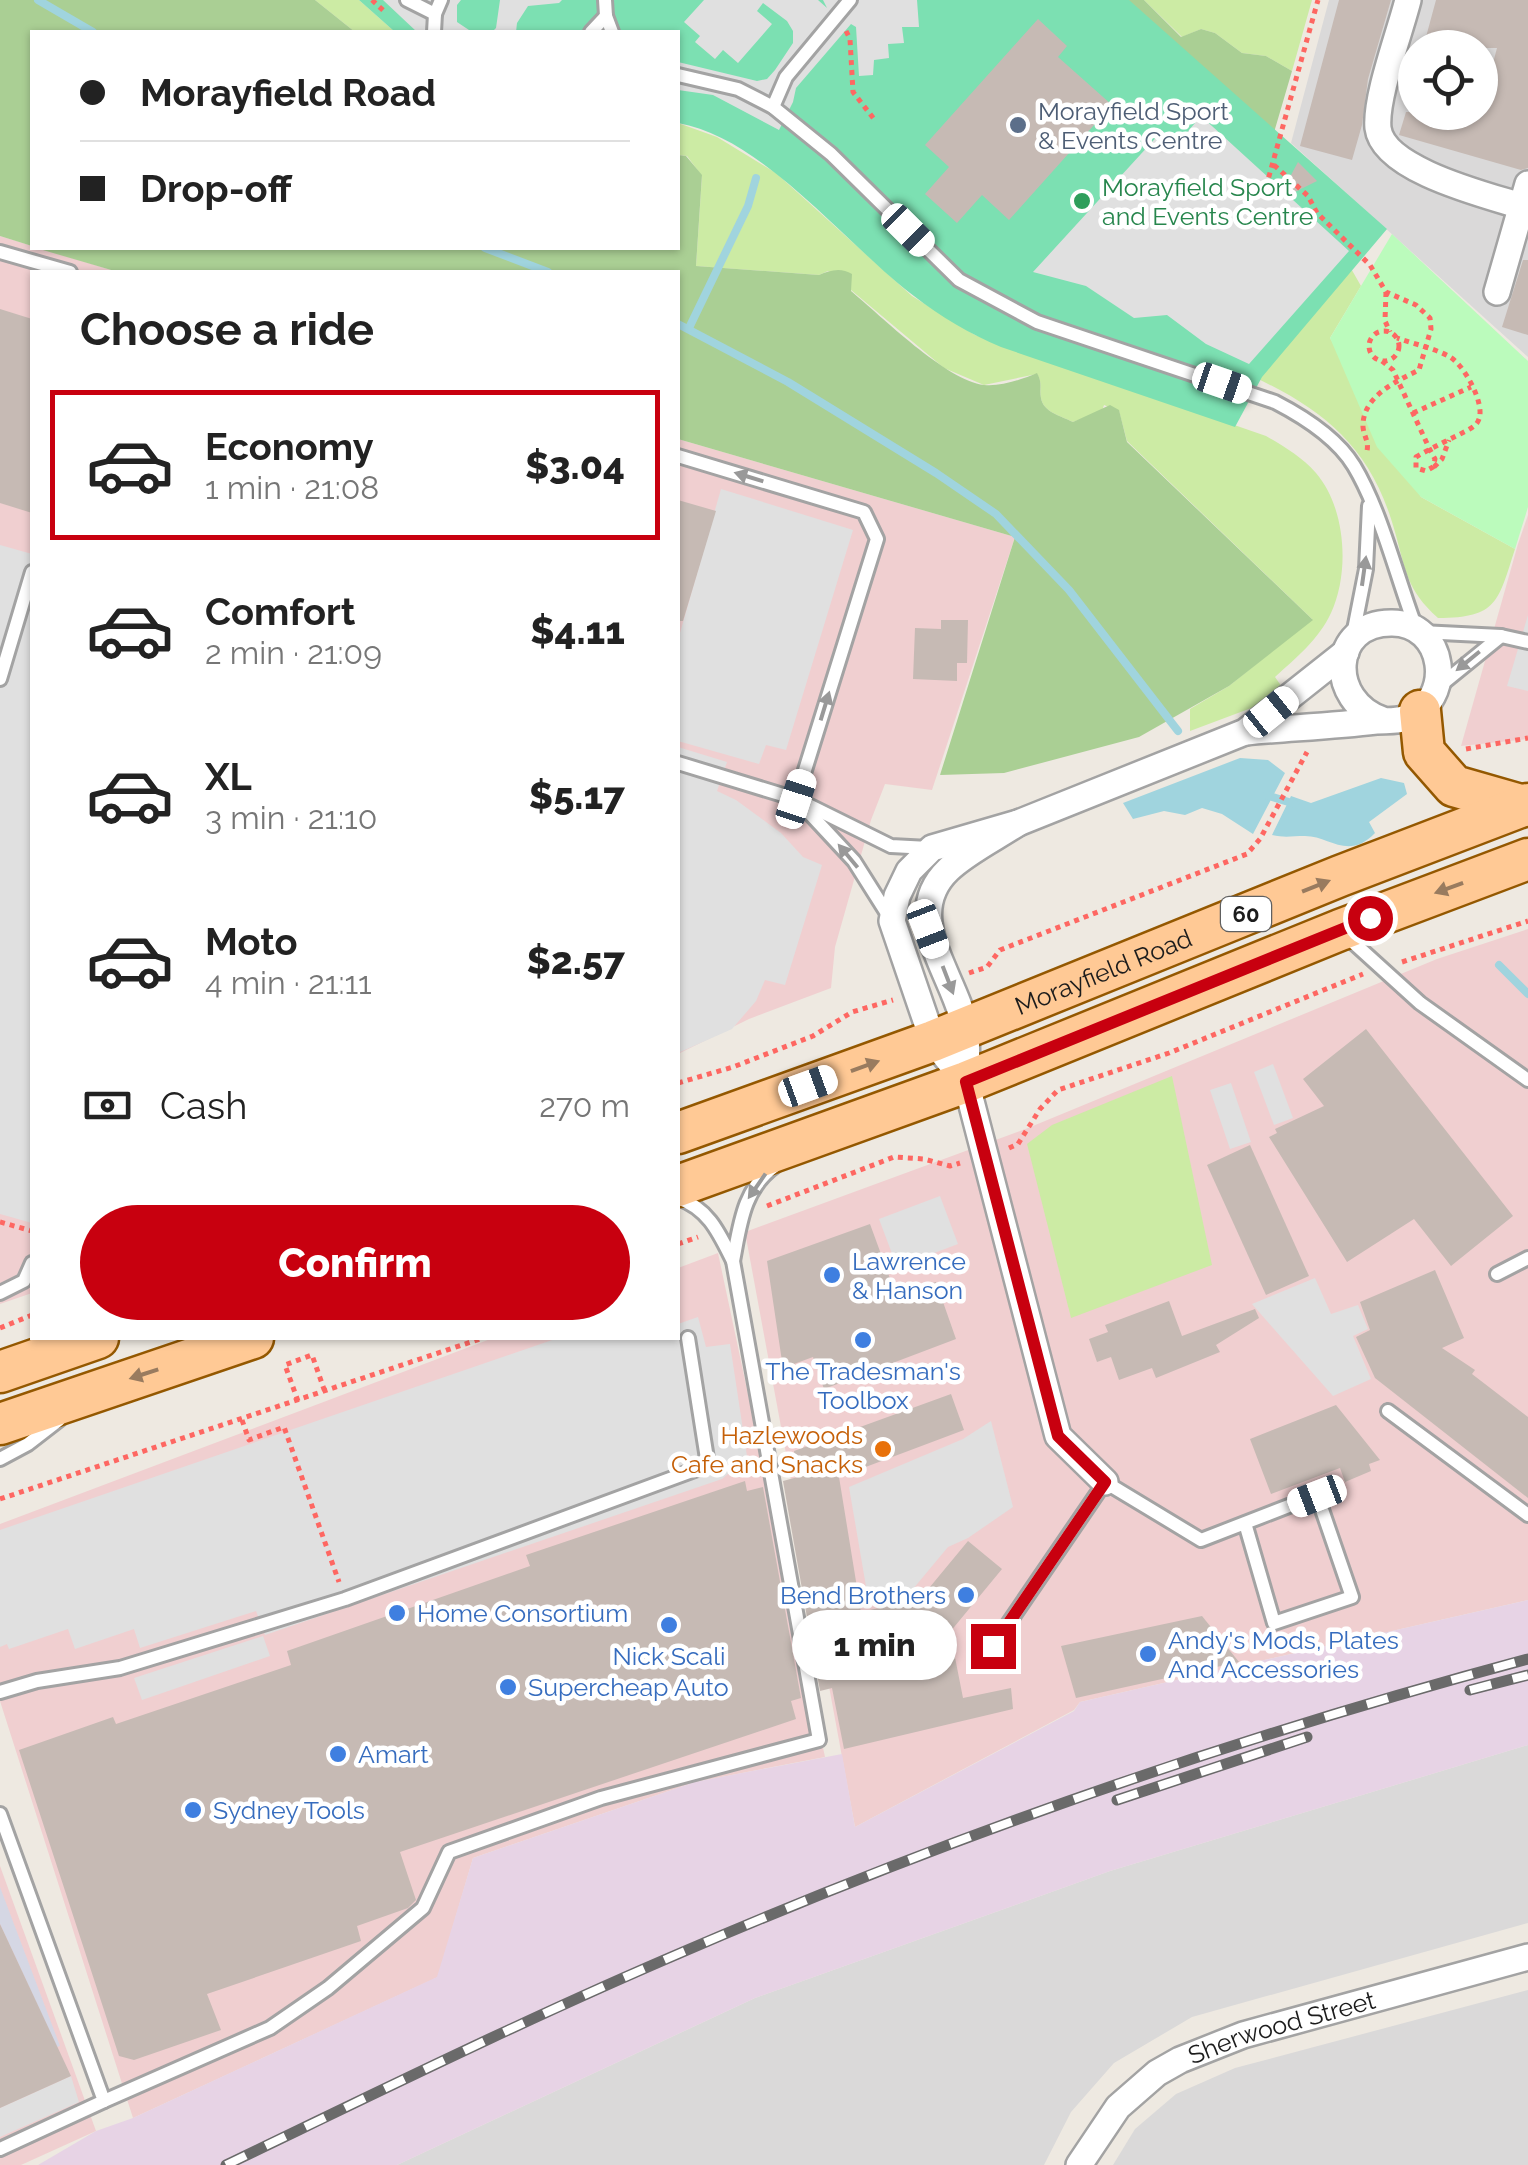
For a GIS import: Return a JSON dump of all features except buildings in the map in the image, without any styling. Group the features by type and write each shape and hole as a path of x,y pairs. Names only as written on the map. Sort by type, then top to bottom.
{"main road":[{"path":"1413,707 1426,755 1454,786 1526,805"},
{"name":"Morayfield Road","path":"680,1132 949,1034 1526,805"},
{"name":"Morayfield Road","path":"680,1185 966,1082 1340,930 1528,859"},
{"path":"0,1372 92,1340"},
{"path":"0,1424 247,1340"}],"street":[{"path":"1408,0 1378,113 1378,133 1392,154 1430,174 1525,195 1497,292"},
{"path":"1245,732 1362,632 1387,622 1419,631 1436,652 1439,664 1413,707 1369,716 1348,695 1343,681 1349,647"},
{"path":"1105,1482 1058,1436 966,1082 949,1034 892,921 897,896 910,871 932,848 1018,824 1245,732 1413,707"},
{"path":"949,1034 928,929 929,908 936,887 948,870 1018,824"},
{"name":"Sherwood Street","path":"1079,2165 1118,2107 1157,2073 1180,2060 1242,2035 1528,1957"}],"lane":[{"path":"407,0 434,14"},
{"path":"434,30 434,14 441,0"},
{"path":"605,0 611,30"},
{"path":"773,107 786,76 850,0"},
{"path":"592,30 606,16"},
{"path":"680,75 738,89 773,107 831,154 958,280 1037,322 1276,402 1318,430 1354,466 1419,631 1501,636 1528,642"},
{"path":"0,252 63,270"},
{"path":"680,457 864,512 877,540 796,799"},
{"path":"1349,647 1366,569 1370,499"},
{"path":"0,679 30,579"},
{"path":"1413,707 1501,636"},
{"path":"680,764 796,799 892,846 932,848"},
{"path":"796,799 854,860 892,921"},
{"path":"1340,930 1420,1003 1528,1080"},
{"path":"733,1262 751,1192 766,1173 819,1135"},
{"path":"0,2148 270,2028 328,1988 423,1908 449,1852 600,1798 819,1740 733,1262 717,1228 696,1206 680,1199"},
{"path":"1496,1274 1528,1258"},
{"path":"0,1292 24,1281 30,1267"},
{"path":"0,1692 38,1681 120,1668 345,1599 708,1466 688,1338"},
{"path":"0,1459 28,1444 101,1388"},
{"path":"1388,1411 1528,1515"},
{"path":"993,1646 1105,1482 1201,1540 1317,1496 1352,1597 1274,1623 1244,1524"},
{"path":"0,1814 104,2102"}],"path":[{"path":"372,0 386,13"},
{"path":"1266,186 1318,0"},
{"path":"833,19 849,34 852,92 874,119"},
{"path":"1274,165 1308,196 1317,214 1370,265 1386,292 1390,332 1458,363 1480,406 1478,423 1416,457 1414,462 1419,470 1432,468 1442,459 1449,440"},
{"path":"1354,466 1369,446 1363,429 1366,411 1384,388 1419,370 1426,348 1430,318 1416,305 1386,292"},
{"path":"1386,321 1372,338 1370,347 1398,381 1435,459 1432,468"},
{"path":"1380,332 1390,332"},
{"path":"1397,338 1399,348"},
{"path":"1392,370 1399,348 1409,342"},
{"path":"1382,361 1395,356"},
{"path":"1413,413 1471,387"},
{"path":"1426,755 1528,738"},
{"path":"1260,838 1300,762"},
{"path":"742,1217 894,1157 950,1166 986,1157 1018,1144 1040,1109 1058,1090 1170,1053 1382,968 1528,921"},
{"path":"0,1222 30,1230"},
{"path":"680,1243 717,1228"},
{"path":"0,1328 30,1316"},
{"path":"0,1500 477,1340"},
{"path":"298,1401 285,1364 312,1355 324,1392"},
{"path":"242,1420 249,1440 284,1428 345,1599"}],"shaded area":[{"path":"383,0 461,0 457,5 457,22 469,30 415,30"},
{"path":"500,0 562,0 528,6 516,30 496,28"},
{"path":"704,0 818,0 827,8 823,0 917,0 919,27 902,27 904,43 888,44 889,58 874,60 873,75 859,76 856,27 851,24 796,88 779,130 713,95 680,90 680,62 757,81 767,79 793,43 793,31 787,21 763,3 757,11 772,24 738,63 723,50 715,59 695,42 700,36 684,22"},
{"path":"1329,0 1528,0 1528,357 1291,143"},
{"path":"1201,116 1349,251 1249,364 1206,344 1167,315 1134,318 1086,286 1033,272 1162,131 1178,143"},
{"path":"0,236 30,245 30,250 46,250 111,270 30,270 30,1294 0,1304"},
{"path":"680,440 1015,537 932,790 885,784 835,947 831,988 749,1019 680,1053"},
{"path":"721,489 853,530 786,750 766,745 759,764 680,742 680,633"},
{"path":"1528,515 1528,739 1461,746 1518,544"},
{"path":"0,545 30,553 30,1222 0,1214"},
{"path":"1528,615 1528,691 1507,686"},
{"path":"680,748 727,762 717,791 781,833 803,857 822,865 785,985 765,980 756,1001 732,1029 680,1052"},
{"path":"1528,929 1528,1600 1080,1702 1074,1710 855,1827 745,1232 1028,1128 1437,959"},
{"path":"1273,1064 1293,1118 1274,1125 1254,1072"},
{"path":"1231,1083 1251,1142 1230,1149 1210,1090"},
{"path":"940,1196 958,1244 897,1267 879,1219"},
{"name":"Home Consortium","path":"718,1253 825,1757 695,1782 473,1858 438,1977 133,2118 0,1701 0,1524 488,1340 680,1340 680,1267"},
{"path":"1315,1278 1331,1314 1358,1305 1368,1329 1353,1336 1371,1379 1333,1396 1252,1304"},
{"path":"698,1317 706,1347 730,1344 750,1476 728,1474 265,1635 256,1611 140,1648 134,1629 75,1649 68,1629 9,1649 7,1644 0,1647 0,1530 552,1340 680,1340 680,1323"},
{"path":"991,1421 1013,1507 948,1547 913,1589 868,1598 849,1487 963,1439"},
{"path":"1528,1600 1528,1745 1110,1871 755,1998 397,2165 38,2165 96,2131 133,2118 437,1977 473,1858 695,1782 842,1754 855,1827 1074,1711 1080,1702"},
{"path":"263,1636 270,1656 142,1700 134,1678"},
{"path":"1528,1745 1528,1923 1192,2017 1114,2063 1071,2112 1044,2165 397,2165 755,1998 1110,1871"},
{"path":"0,1866 96,2131 21,2165 0,2165"},
{"path":"0,1887 60,2046 57,2047 0,1924"},
{"path":"1528,1990 1528,2165 1113,2165 1135,2129 1176,2094 1235,2068"},
{"path":"71,2076 79,2102 0,2137 0,2108"}],"green space":[{"path":"0,0 315,0 352,30 30,30 30,245 0,236"},
{"path":"315,0 359,0 393,30 352,30"},
{"name":"Morayfield Sport and Events Centre","path":"359,0 1129,0 1387,229 1262,377 1235,427 1001,347 924,304 773,171 742,149 680,124 680,30 393,30"},
{"path":"1065,0 1144,0 1181,37 1201,29 1215,33 1242,53 1266,56 1292,71 1275,129 1274,153"},
{"path":"1144,0 1312,0 1292,71 1266,56 1242,53 1215,33 1201,29 1182,37"},
{"path":"680,124 717,137 776,173 912,296 975,335 1266,436 1311,467 1326,487 1339,522 1341,579 1331,613 1320,631 1275,677 1282,687 1254,707 1190,731 1190,709 1229,686 1312,619 1127,441 1119,411 1104,405 1102,411 1073,422 1045,407 1037,374 984,385 944,368 851,290 851,281 828,271 819,275 696,266 702,176 687,156 680,155"},
{"path":"680,155 686,156 702,175 696,266 819,275 836,270 848,272 852,274 851,291 915,346 969,381 997,385 1037,373 1042,403 1073,422 1110,405 1119,410 1127,442 1313,620 1229,686 1139,737 1004,773 940,775 1015,537 680,440 680,270 111,270 43,250 680,250"},
{"path":"1392,234 1528,361 1528,507 1515,549 1421,497 1377,447 1330,338"},
{"path":"1345,258 1361,286 1330,338 1421,497 1515,549 1499,594 1493,603 1473,615 1438,618 1427,608 1409,579 1385,502 1357,452 1319,415 1243,372"},
{"path":"1172,1076 1212,1265 1071,1318 1027,1144 1052,1125"}],"water":[{"path":"1240,758 1268,760 1285,773 1253,834 1222,814 1202,808 1185,815 1164,811 1133,819 1123,803"},
{"path":"1381,778 1404,783 1407,794 1369,822 1375,833 1365,841 1348,846 1314,837 1272,835 1291,796 1311,803"}],"waterway":[{"path":"38,0 90,30"},
{"path":"689,328 748,206 756,178"},
{"path":"490,250 543,270"},
{"path":"680,325 788,382 996,514 1069,590 1178,731"},
{"path":"1266,795 1295,804"},
{"path":"1499,965 1528,994"}],"railway":[{"path":"226,2165 569,2002 892,1866 1207,1754 1528,1659"},
{"path":"1470,1690 1528,1675"},
{"path":"1117,1800 1307,1737"}],"place":[{"name":"Morayfield Sport & Events Centre","path":"1018,125"},
{"name":"Morayfield Sport and Events Centre","path":"1082,201"},
{"name":"Lawrence & Hanson","path":"832,1275"},
{"name":"The Tradesman's Toolbox","path":"863,1340"},
{"name":"Hazlewoods Cafe and Snacks","path":"883,1449"},
{"name":"Bend Brothers","path":"966,1595"},
{"name":"Home Consortium","path":"397,1613"},
{"name":"Nick Scali","path":"669,1625"},
{"name":"Andy's Mods, Plates And Accessories","path":"1148,1654"},
{"name":"Supercheap Auto","path":"508,1687"},
{"name":"Amart","path":"338,1754"},
{"name":"Sydney Tools","path":"193,1810"}],"route":[{"path":"993,1646 1105,1482 1058,1436 966,1082 1370,918"}]}
